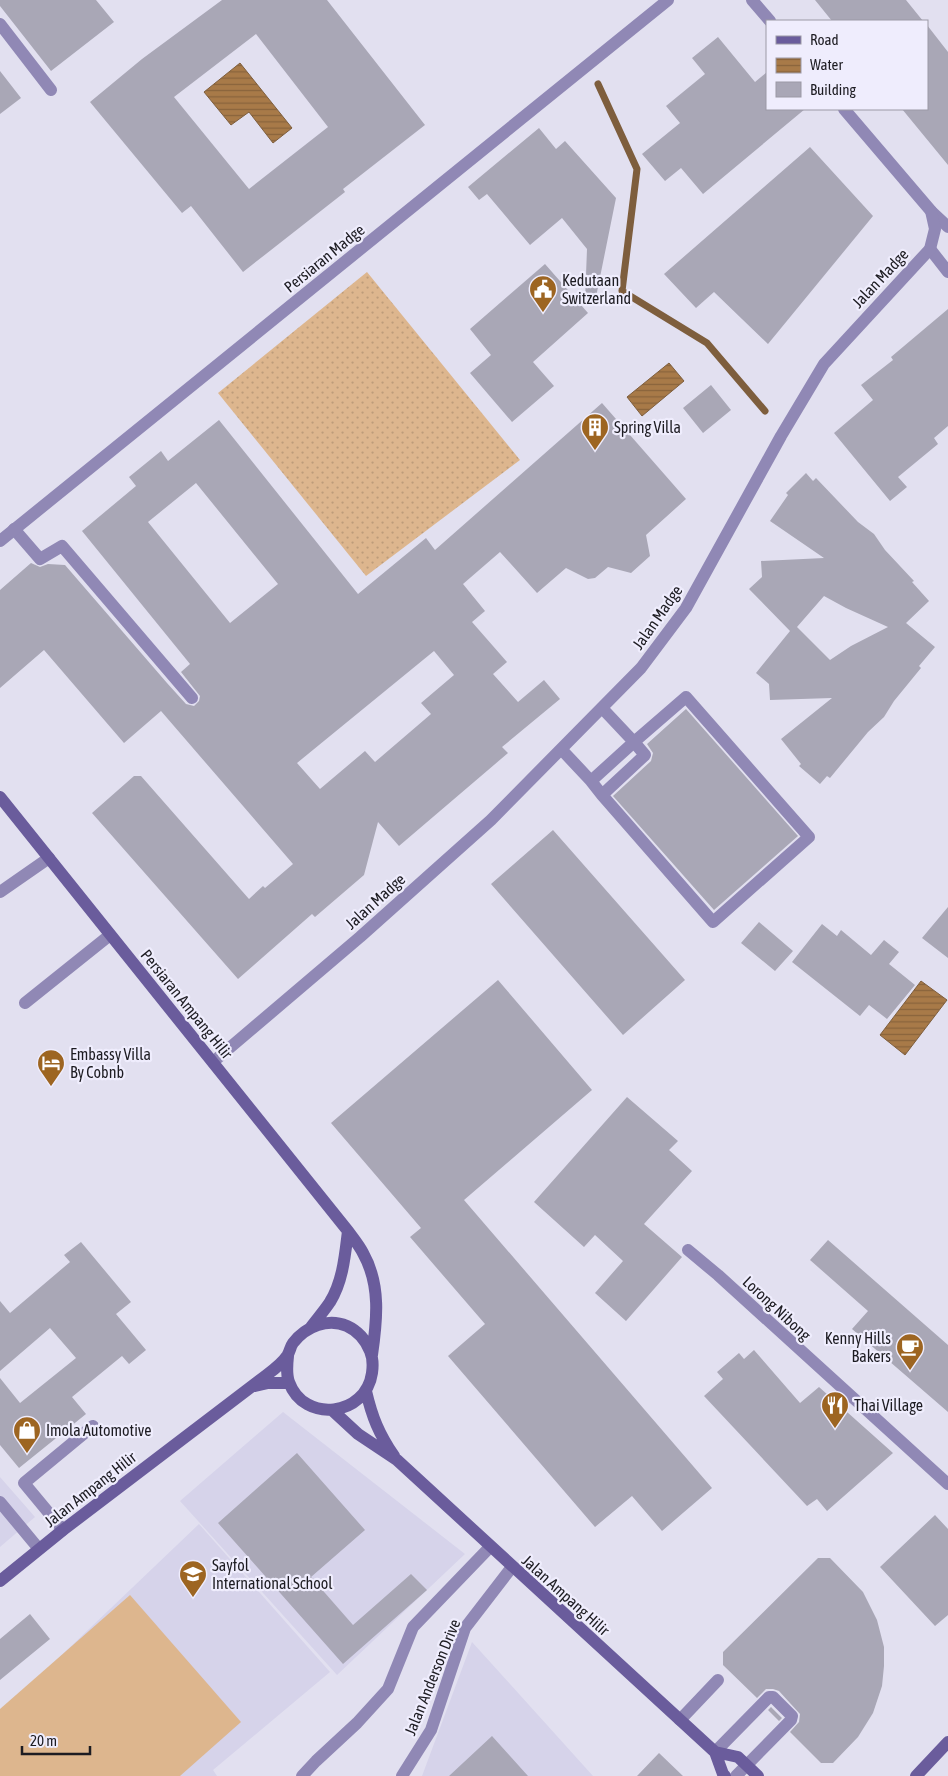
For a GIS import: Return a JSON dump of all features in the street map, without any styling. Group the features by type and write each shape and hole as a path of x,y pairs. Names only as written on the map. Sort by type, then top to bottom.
{"street":[{"name":"Persiaran Madge","path":"0,541 668,0"},
{"path":"752,0 769,20"},
{"path":"0,24 51,90"},
{"path":"845,110 931,211 948,227"},
{"name":"Jalan Madge","path":"213,1062 360,937 491,820 641,668 686,608 781,436 824,364 930,249 935,229 931,211"},
{"path":"930,249 948,272"},
{"path":"14,529 40,559 62,546 192,698"},
{"path":"562,750 713,922 809,837 686,697 591,781"},
{"path":"602,708 645,755 602,794"},
{"name":"Persiaran Ampang Hilir","path":"0,797 348,1231 364,1254 377,1298 377,1323 372,1355"},
{"path":"0,892 49,858"},
{"path":"25,1003 110,935"},
{"path":"311,1327 330,1302 338,1285 343,1269 348,1231"},
{"name":"Lorong Nibong","path":"688,1250 948,1484"},
{"path":"336,1323 348,1327 367,1343 372,1355 373,1368 371,1380 366,1391 345,1408 332,1410 318,1409 306,1403 296,1394 289,1383 286,1369 292,1344 300,1334 311,1327 336,1323"},
{"name":"Jalan Ampang Hilir","path":"0,1581 63,1530 264,1377 288,1356"},
{"name":"Jalan Ampang Hilir","path":"248,1388 268,1383 289,1383"},
{"name":"Jalan Ampang Hilir","path":"366,1391 373,1418 381,1437 396,1460"},
{"name":"Jalan Ampang Hilir","path":"332,1410 358,1434 396,1460 715,1752 725,1776"},
{"path":"63,1530 24,1483 92,1426"},
{"path":"0,1502 4,1517 39,1549"},
{"path":"302,1776 357,1723 388,1689 413,1627 490,1547"},
{"name":"Jalan Anderson Drive","path":"402,1776 431,1730 465,1628 512,1567"},
{"path":"680,1720 718,1680"},
{"path":"715,1752 769,1697 773,1697 792,1716 791,1720 736,1776"},
{"path":"916,1776 948,1742"},
{"name":"Jalan Ampang Hilir","path":"715,1752 738,1758 758,1776"}],"shaded area":[{"path":"367,272 520,460 366,576 218,393"},
{"path":"283,1412 465,1554 337,1675 180,1501"},
{"path":"0,1477 35,1517 0,1547"},
{"name":"Sayfol International School","path":"199,1524 330,1672 213,1770 217,1776 0,1776 0,1714"},
{"path":"130,1595 241,1722 180,1776 0,1776 0,1709"},
{"path":"472,1642 593,1776 422,1776"}],"water":[{"path":"240,63 292,128 273,143 249,112 231,125 204,92"},
{"path":"669,363 684,381 642,416 627,397"},
{"path":"921,981 947,1000 905,1055 880,1035"}],"building":[{"path":"0,0 96,0 114,22 51,71 0,6"},
{"path":"222,0 327,0 425,125 343,189 345,192 243,272 191,206 182,213 90,102 142,59","holes":["256,34 328,127 249,189 174,97"]},
{"path":"815,0 906,0 922,20 831,20"},
{"path":"928,26 948,52 948,165 903,110 928,110"},
{"path":"718,37 755,82 766,73 766,110 804,110 703,194 681,168 665,181 642,154 680,123 666,106 705,74 692,58"},
{"path":"0,71 21,98 0,114"},
{"path":"539,128 556,149 565,141 616,198 595,302 585,301 587,249 562,218 530,245 487,194 479,200 468,187"},
{"path":"810,147 873,216 768,344 714,292 696,308 664,274"},
{"path":"545,264 588,313 533,362 554,386 512,422 470,373 491,355 470,329"},
{"path":"948,309 948,426 934,438 938,444 898,477 907,487 890,501 834,433 873,400 861,385 893,360 891,357"},
{"path":"711,385 731,410 703,433 683,408"},
{"path":"602,403 686,499 646,535 650,556 631,573 608,567 595,578 588,579 566,568 537,593 500,552 463,584 485,611 472,622 507,662 493,674 518,702 544,680 560,699 502,747 508,753 399,846 378,822 364,875 315,917 312,914 238,979 92,813 134,776 141,776 249,899 293,864 161,711 124,743 44,650 0,688 0,590 31,563 40,567 48,564 65,565 186,704 194,706 199,701 200,696 181,672 190,664 82,531 136,486 129,477 161,451 168,461 219,420 358,594 426,538 435,550","holes":["196,483 278,584 230,623 148,522","434,651 454,675 421,703 431,714 375,762 365,751 320,789 297,763"]},
{"path":"806,473 813,481 816,478 858,522 874,534 885,550 914,581 912,582 929,601 906,623 935,647 919,666 921,668 894,701 884,717 868,732 830,778 827,776 820,784 799,766 801,764 781,739 832,698 770,700 769,684 756,673 790,631 749,589 762,577 761,561 824,558 770,521 788,495 786,493","holes":["824,596 888,627 851,646 830,660 797,627"]},
{"path":"686,709 798,836 714,910 613,796 651,761 653,753 647,744"},
{"path":"553,830 685,980 623,1035 491,884"},
{"path":"948,907 948,958 922,938"},
{"path":"759,922 793,951 775,971 741,943"},
{"path":"822,924 837,936 841,930 871,955 884,940 899,952 889,964 915,985 887,1019 869,1005 860,1016 792,962"},
{"path":"498,980 592,1090 464,1200 712,1488 662,1531 632,1496 595,1527 448,1356 485,1324 410,1237 421,1228 331,1123"},
{"path":"627,1097 678,1141 669,1150 692,1171 644,1224 682,1257 626,1321 595,1293 623,1261 595,1235 584,1247 534,1202"},
{"path":"828,1240 948,1345 948,1412 852,1329 868,1311 810,1260"},
{"path":"81,1242 131,1302 116,1314 146,1350 129,1364 122,1356 72,1397 86,1414 19,1468 0,1445 0,1378 20,1403 76,1358 50,1328 0,1371 0,1301 10,1313 70,1262 64,1255"},
{"path":"754,1350 800,1403 819,1387 893,1453 827,1511 817,1499 807,1506 704,1396 723,1379 717,1372 739,1353 744,1359"},
{"path":"297,1453 365,1530 311,1577 353,1625 411,1574 427,1590 343,1664 218,1523"},
{"path":"935,1515 948,1529 948,1615 935,1626 880,1567"},
{"path":"818,1558 830,1558 863,1592 877,1620 884,1647 882,1686 873,1713 858,1737 833,1763 821,1763 790,1732 799,1722 800,1714 779,1691 766,1689 757,1698 723,1665 723,1652"},
{"path":"30,1614 50,1639 0,1680 0,1639"},
{"path":"771,1707 782,1718 779,1721 768,1710"},
{"path":"492,1736 528,1776 449,1776"},
{"path":"659,1753 683,1776 637,1776"}],"waterway":[{"path":"598,84 637,169 622,291 707,343 765,411"}],"place":[{"name":"Kedutaan Switzerland","path":"543,313"},
{"name":"Spring Villa","path":"595,451"},
{"name":"Embassy Villa By Cobnb","path":"51,1087"},
{"name":"Kenny Hills Bakers","path":"910,1371"},
{"name":"Thai Village","path":"835,1429"},
{"name":"Imola Automotive","path":"27,1454"},
{"name":"Sayfol International School","path":"193,1598"}]}
